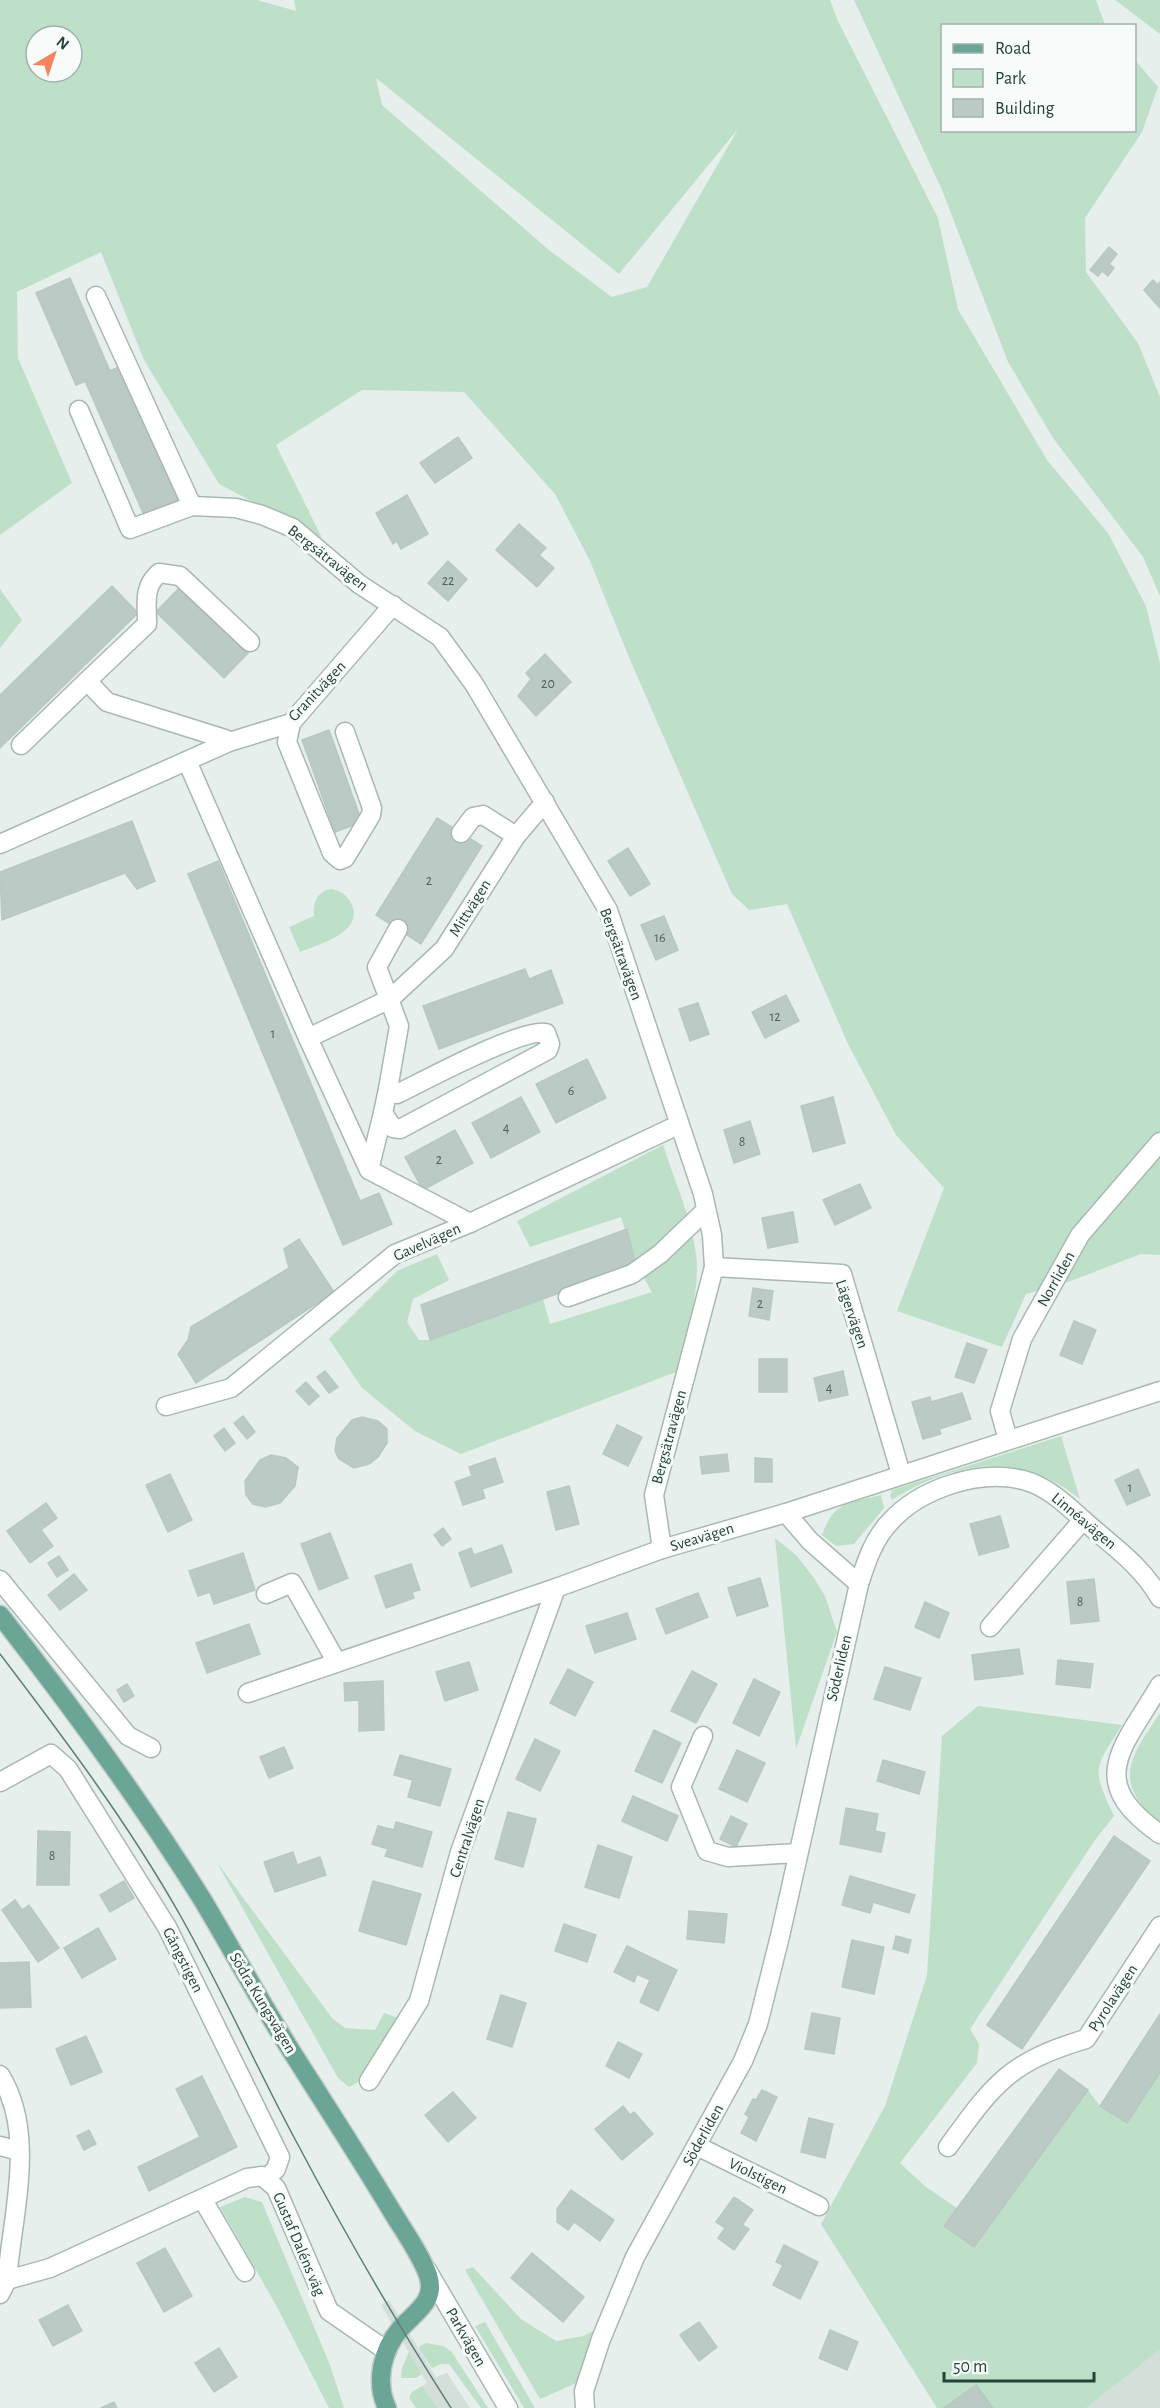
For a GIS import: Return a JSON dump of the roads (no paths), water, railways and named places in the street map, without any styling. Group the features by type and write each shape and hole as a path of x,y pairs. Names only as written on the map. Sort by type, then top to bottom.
{"main road":[{"name":"Södra Kungsvägen","path":"0,1615 90,1732 140,1804 202,1900 277,2028 368,2170 424,2266 431,2285 430,2294 422,2308 401,2328 387,2351 381,2377 387,2408"}],"street":[{"path":"96,296 192,506"},
{"name":"Bergsätravägen","path":"79,410 130,529 192,506 236,508 293,528 359,584 440,637 474,684 608,910 663,1071 712,1235 714,1267 654,1495 662,1550"},
{"path":"21,745 147,624 146,590 150,581 159,573 180,576 250,642"},
{"name":"Granitvägen","path":"0,844 229,742 291,723 393,605"},
{"path":"87,681 107,702 229,742"},
{"path":"291,723 287,742 332,854 340,860 345,858 362,831 371,815 372,808 345,732"},
{"path":"187,762 308,1038 369,1170 471,1223"},
{"name":"Mittvägen","path":"308,1038 387,1001 444,949 516,836 545,802"},
{"path":"461,833 473,817 483,815 516,836"},
{"path":"369,1170 384,1113 399,1026 387,1001 377,967 398,929"},
{"path":"384,1113 393,1128 399,1129 410,1125 548,1050 550,1039 546,1033 540,1032 526,1036 490,1050 397,1094 388,1089"},
{"name":"Gavelvägen","path":"166,1406 231,1388 395,1254 471,1223 678,1125"},
{"name":"Norrliden","path":"1008,1440 1000,1411 1022,1339 1080,1235 1160,1142"},
{"path":"568,1297 632,1274 660,1254 706,1210"},
{"name":"Lägervägen","path":"714,1267 842,1274 901,1474"},
{"name":"Sveavägen","path":"248,1693 662,1550 786,1513 1160,1391"},
{"name":"Linnéavägen","path":"859,1584 867,1560 889,1524 919,1498 978,1478 1024,1480 1048,1491 1154,1574 1160,1598"},
{"path":"786,1513 805,1536 859,1584"},
{"path":"990,1627 1083,1520"},
{"path":"0,1580 128,1736 151,1748"},
{"path":"266,1594 292,1583 336,1661"},
{"name":"Söderliden","path":"585,2408 584,2391 601,2339 635,2257 743,2061 758,2024 859,1584"},
{"name":"Centralvägen","path":"369,2081 419,2001 460,1852 556,1588"},
{"path":"1160,1685 1120,1754 1116,1768 1117,1786 1124,1803 1136,1817 1160,1834"},
{"path":"703,1736 681,1787 707,1851 729,1857 798,1852"},
{"name":"Gångstigen","path":"0,1782 51,1754 68,1769 167,1927 280,2157 276,2169 267,2178"},
{"name":"Pyrolavägen","path":"948,2147 989,2091 1011,2070 1051,2049 1086,2039 1160,1926"},
{"path":"0,2075 14,2108 20,2151 4,2287"},
{"path":"0,2146 20,2151"},
{"name":"Violstigen","path":"697,2146 819,2206"},
{"name":"Gustaf Daléns väg","path":"4,2287 247,2178 262,2176 276,2188 329,2311 387,2351"},
{"path":"203,2199 245,2272"},
{"name":"Parkvägen","path":"424,2266 508,2408"}],"tram line":[{"path":"0,1654 94,1782 160,1881 195,1943 281,2113 333,2209 390,2310 451,2408"}]}
